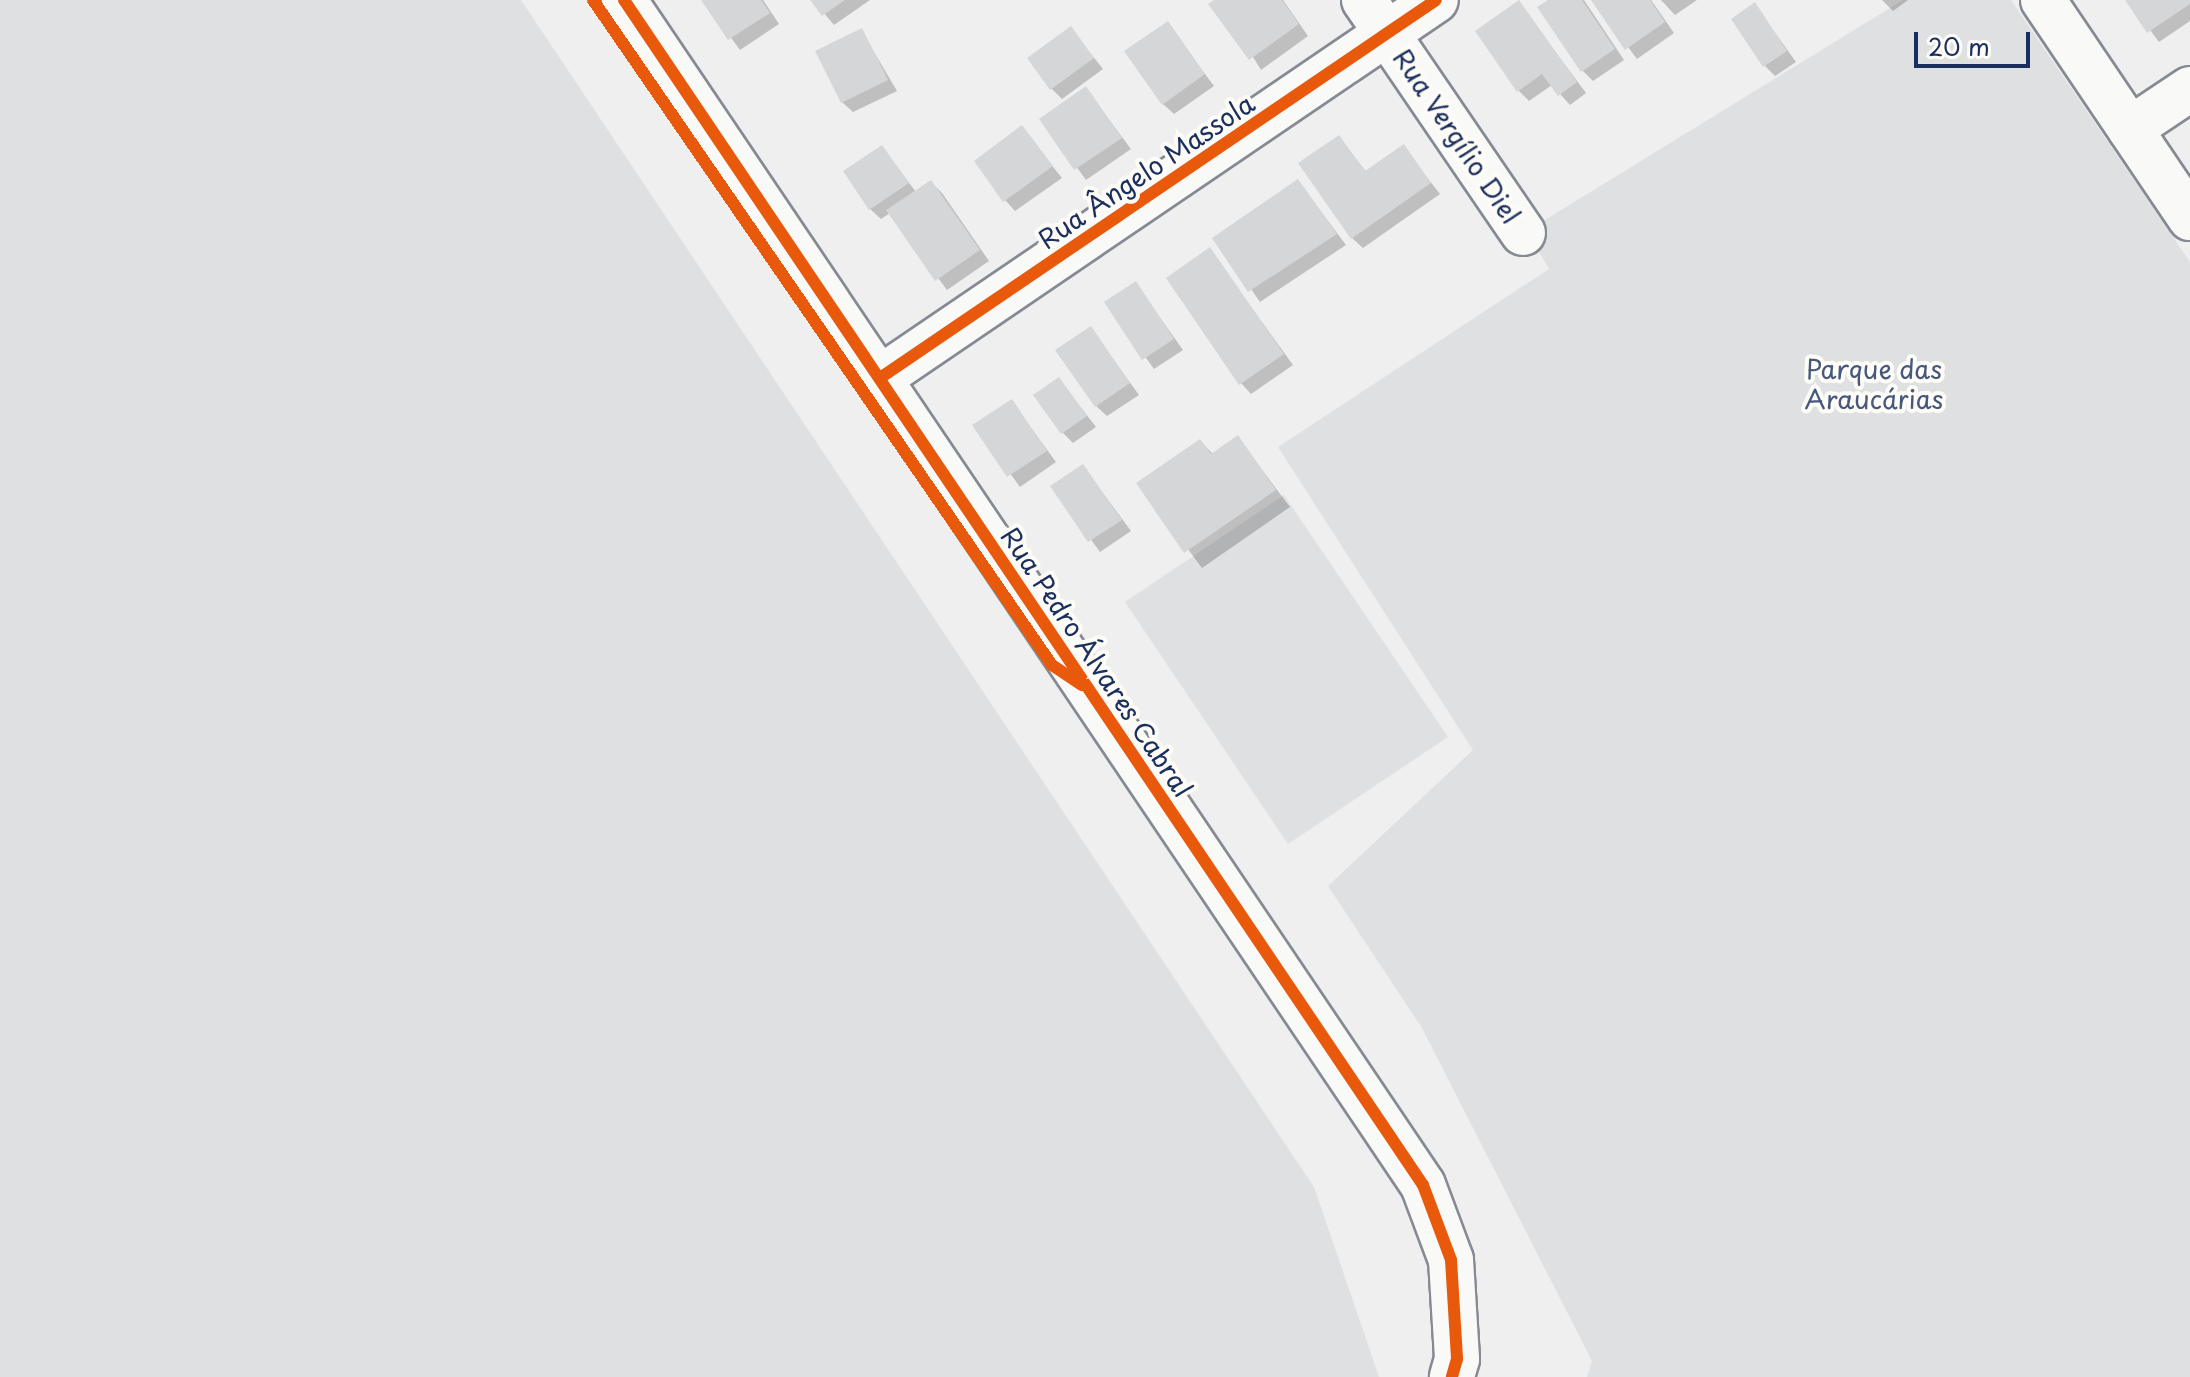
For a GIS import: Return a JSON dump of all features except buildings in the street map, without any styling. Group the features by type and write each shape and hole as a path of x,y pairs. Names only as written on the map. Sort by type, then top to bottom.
{"street":[{"name":"Rua Pedro Álvares Cabral","path":"624,0 1423,1185 1451,1260 1457,1359 1452,1377"},
{"name":"Rua Ângelo Massola","path":"880,378 1376,17 1436,0"},
{"path":"2043,0 2190,218"},
{"name":"Rua Vergílio Diel","path":"1376,17 1523,233"},
{"path":"2130,129 2190,89"}],"green space":[{"path":"0,0 521,0 1314,1187 1379,1377 0,1377"},
{"name":"Parque das Araucárias","path":"1903,0 2011,0 2190,262 2190,1377 1587,1377 1592,1361 1422,1028 1328,886 1473,750 1278,447 1549,269 1527,231"},
{"path":"1284,495 1448,737 1288,844 1125,602"}],"cycle path":[{"path":"593,0 1052,665 1082,685"},
{"path":"624,0 1423,1185 1451,1260 1457,1359 1452,1377"},
{"path":"880,378 1436,0"}]}
